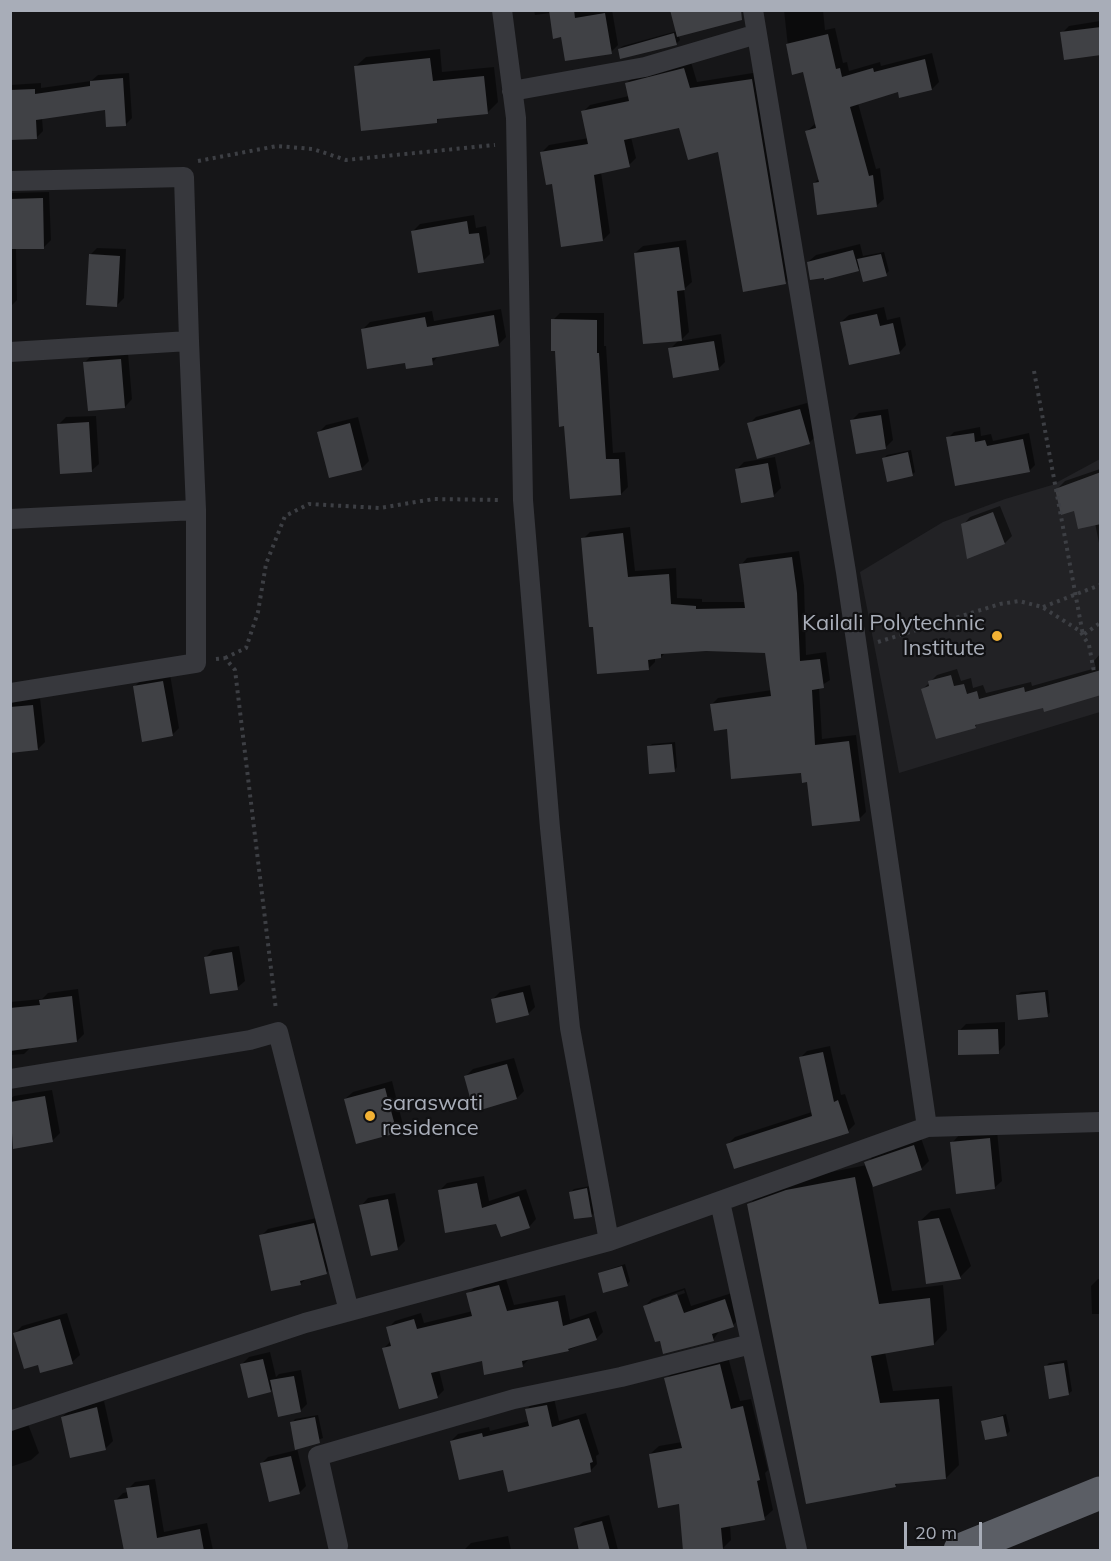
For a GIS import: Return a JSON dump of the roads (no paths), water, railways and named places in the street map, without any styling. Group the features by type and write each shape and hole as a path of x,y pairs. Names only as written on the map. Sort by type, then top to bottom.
{"highway":[{"path":"960,1551 1101,1493"}],"street":[{"path":"502,10 517,142 523,500 550,828 570,1028 609,1241"},
{"path":"753,10 856,648 927,1127"},
{"path":"512,90 645,67 757,34"},
{"path":"10,181 184,177 196,510 196,663 10,693"},
{"path":"10,352 189,341"},
{"path":"10,519 196,510"},
{"path":"10,1079 250,1040 278,1032 349,1311"},
{"path":"10,1421 349,1311 609,1241 927,1127 1101,1122"},
{"path":"720,1202 797,1551"},
{"path":"338,1546 318,1456 514,1399 621,1377 751,1344"}],"place":[{"name":"Kailali Polytechnic Institute","path":"997,636"},
{"name":"saraswati residence","path":"370,1116"}]}
